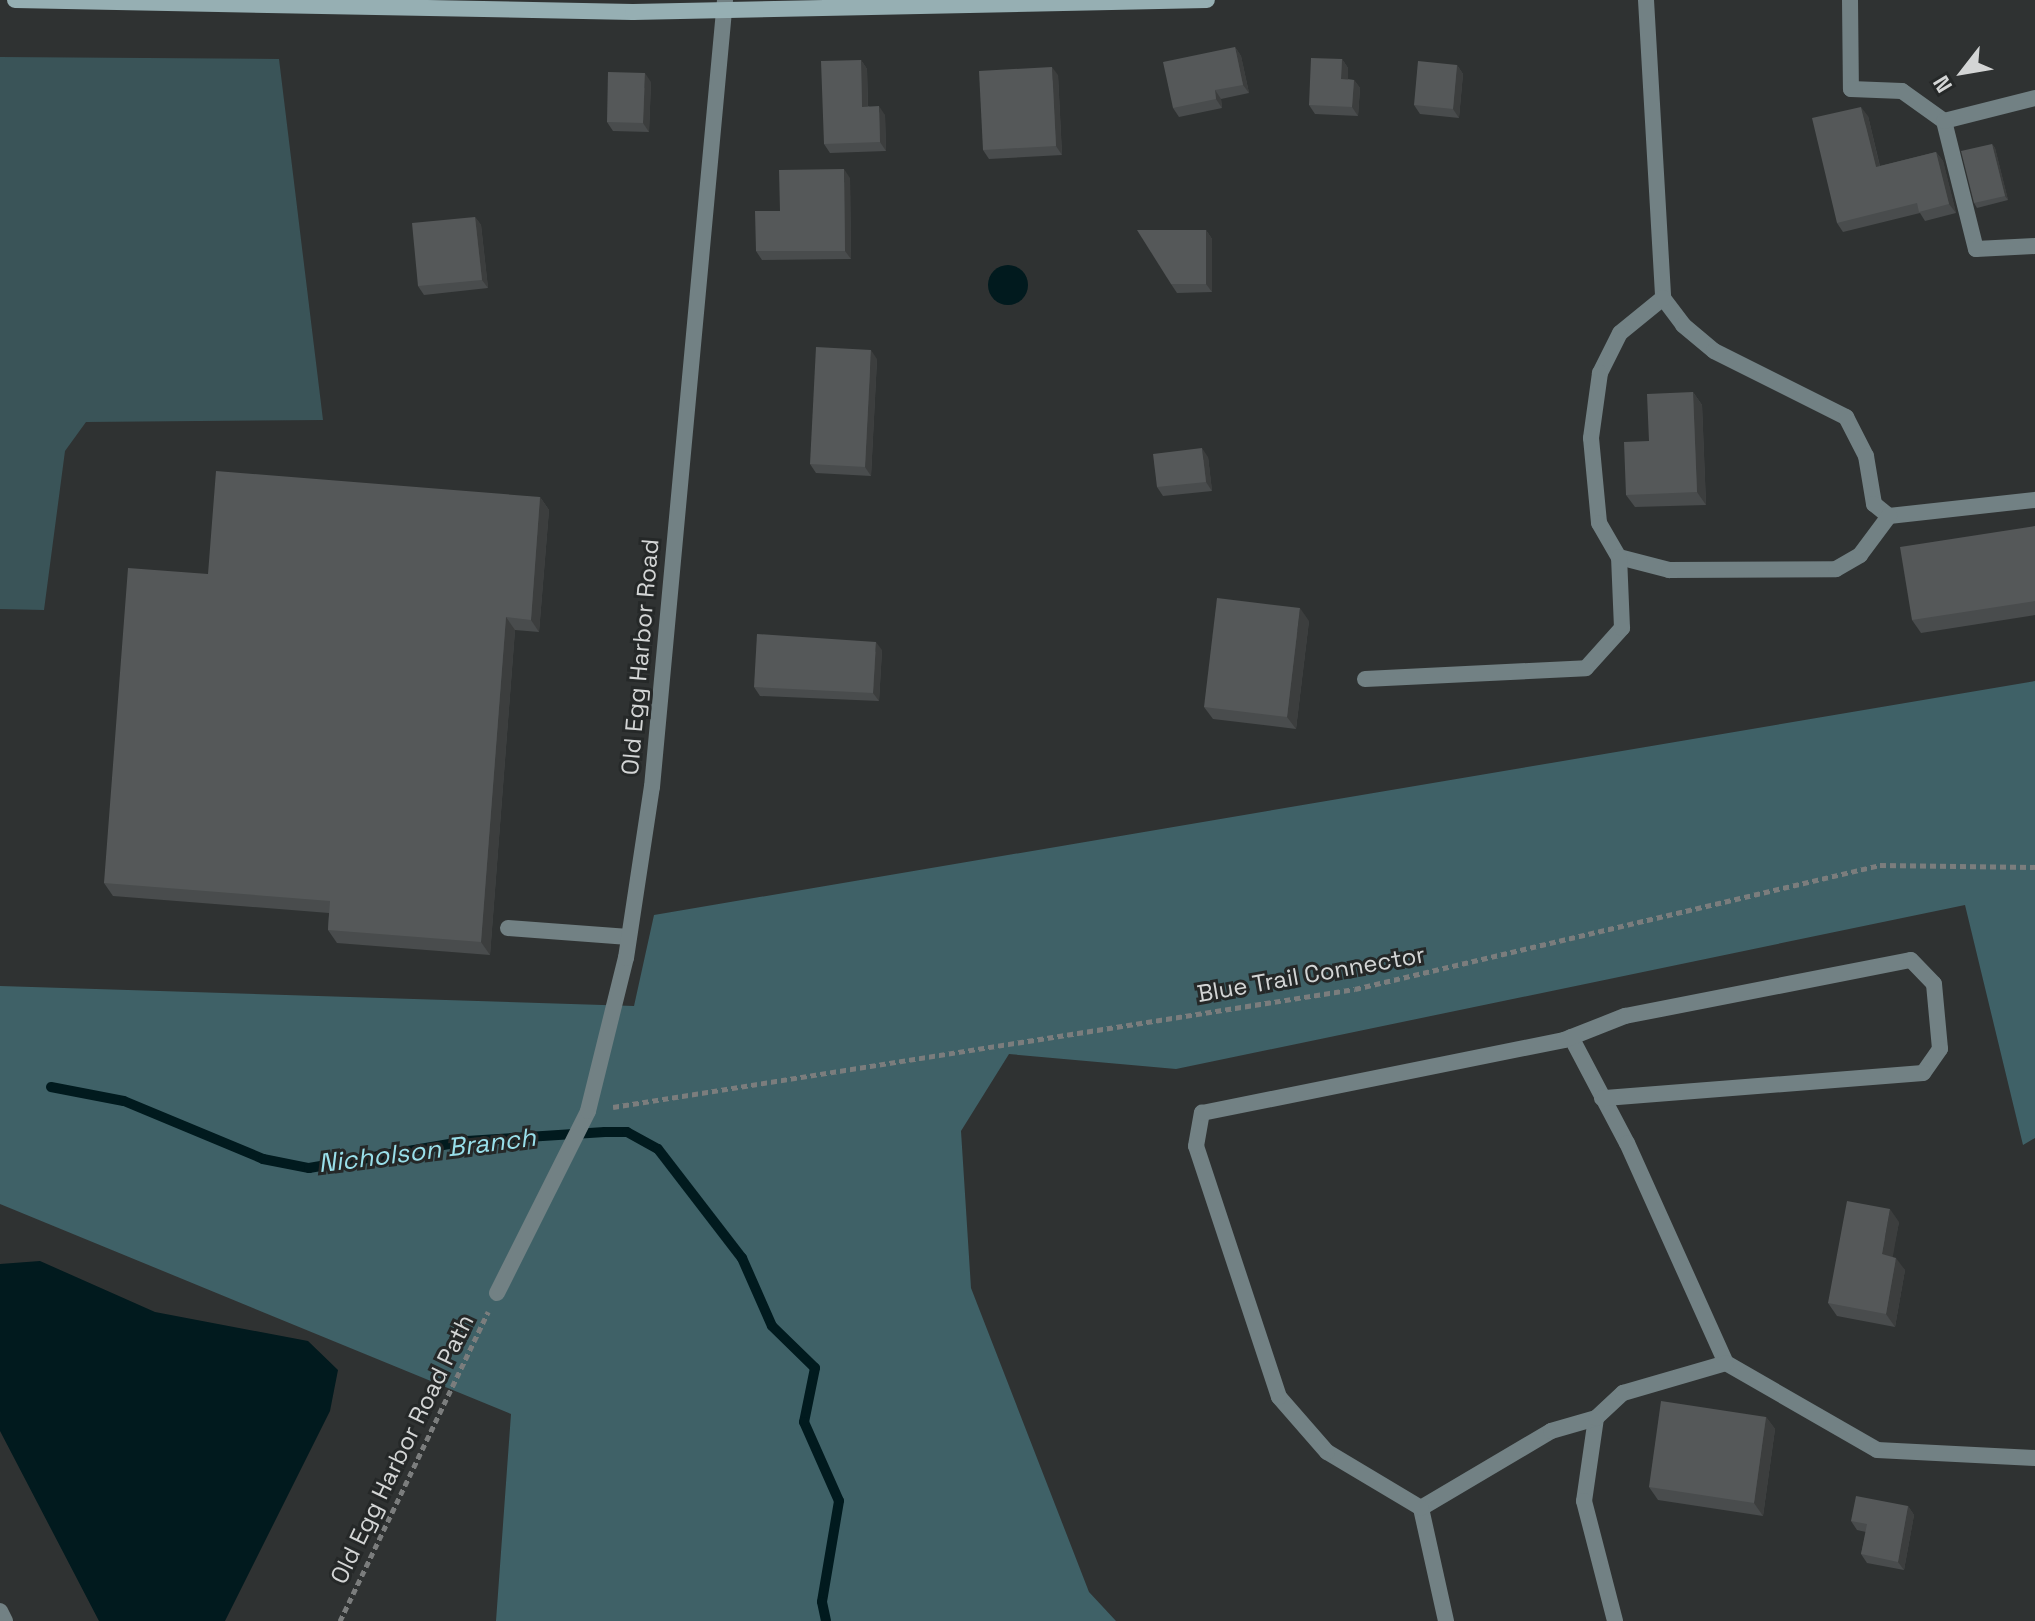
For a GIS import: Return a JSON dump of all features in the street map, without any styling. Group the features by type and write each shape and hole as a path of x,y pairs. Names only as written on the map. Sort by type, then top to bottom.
{"main road":[{"path":"15,0 725,5 1207,0"}],"street":[{"path":"1646,0 1663,298 1714,351 1846,417 1866,456 1874,504 1889,516 2035,500"},
{"path":"1850,0 1851,89 1902,91 1944,121 1976,249 2035,246"},
{"name":"Old Egg Harbor Road","path":"497,1293 588,1111 629,937 652,787 725,5"},
{"path":"1944,121 2035,98"},
{"path":"1365,679 1586,668 1622,628 1619,557 1599,523 1591,438 1600,373 1620,333 1663,298"},
{"path":"1619,557 1669,570 1836,569 1860,555 1889,516"},
{"path":"508,928 629,937"},
{"path":"1446,1621 1421,1508 1327,1452 1279,1397 1196,1146 1202,1113 1571,1037 1625,1016 1911,960 1934,984 1940,1049 1923,1073 1602,1098"},
{"path":"1571,1037 1726,1363 1877,1450 2035,1458"},
{"path":"1421,1508 1551,1431 1596,1418 1623,1393 1726,1363"},
{"path":"1596,1418 1584,1501 1615,1621"},
{"path":"0,1611 5,1621"}],"path":[{"name":"Blue Trail Connector","path":"588,1111 1355,989 1880,865 2035,867"},
{"name":"Old Egg Harbor Road Path","path":"340,1621 497,1293"}],"shaded area":[{"path":"0,57 279,59 323,420 86,422 65,451 44,610 0,609"},
{"path":"1008,265 1022,271 1028,285 1022,299 1008,305 994,299 988,285 994,271"},
{"path":"2035,681 2035,1138 2023,1145 1965,905 1176,1069 1009,1054 961,1131 971,1288 1089,1592 1116,1621 496,1621 511,1414 0,1204 0,986 634,1006 654,915"},
{"path":"40,1261 155,1312 308,1341 338,1370 330,1411 225,1621 99,1621 0,1431 0,1264"}],"building":[{"path":"1235,47 1243,85 1215,90 1216,99 1173,108 1163,62"},
{"path":"1311,58 1342,59 1341,79 1354,80 1352,107 1309,105"},
{"path":"861,60 862,107 879,106 880,142 824,144 821,61"},
{"path":"1418,61 1457,65 1453,109 1414,105"},
{"path":"1052,67 1056,146 983,150 979,71"},
{"path":"608,72 645,73 643,123 607,122"},
{"path":"1861,107 1876,167 1936,152 1949,204 1919,212 1917,203 1837,223 1812,118"},
{"path":"1992,144 2005,196 1974,203 1961,151"},
{"path":"844,169 845,251 756,251 755,211 780,211 779,170"},
{"path":"475,217 482,280 418,286 412,223"},
{"path":"1137,230 1206,230 1206,284 1171,284"},
{"path":"816,347 871,350 865,467 810,464"},
{"path":"1693,392 1697,492 1626,495 1624,442 1649,441 1647,394"},
{"path":"1202,448 1206,482 1157,487 1153,454"},
{"path":"216,471 540,497 531,620 506,617 481,942 328,930 330,901 104,883 128,568 208,574"},
{"path":"2035,526 2035,601 1912,620 1900,547"},
{"path":"1217,598 1300,608 1287,717 1204,707"},
{"path":"757,634 876,642 873,693 754,687"},
{"path":"1847,1201 1890,1209 1882,1254 1896,1258 1886,1314 1828,1303"},
{"path":"1661,1401 1766,1417 1754,1503 1649,1487"},
{"path":"1856,1496 1908,1506 1898,1562 1861,1554 1867,1524 1851,1521"}],"waterway":[{"name":"Nicholson Branch","path":"51,1087 124,1101 263,1159 309,1168 467,1141 605,1132 627,1132 658,1149 742,1258 772,1326 815,1368 804,1422 839,1501 822,1602 826,1621"}]}
